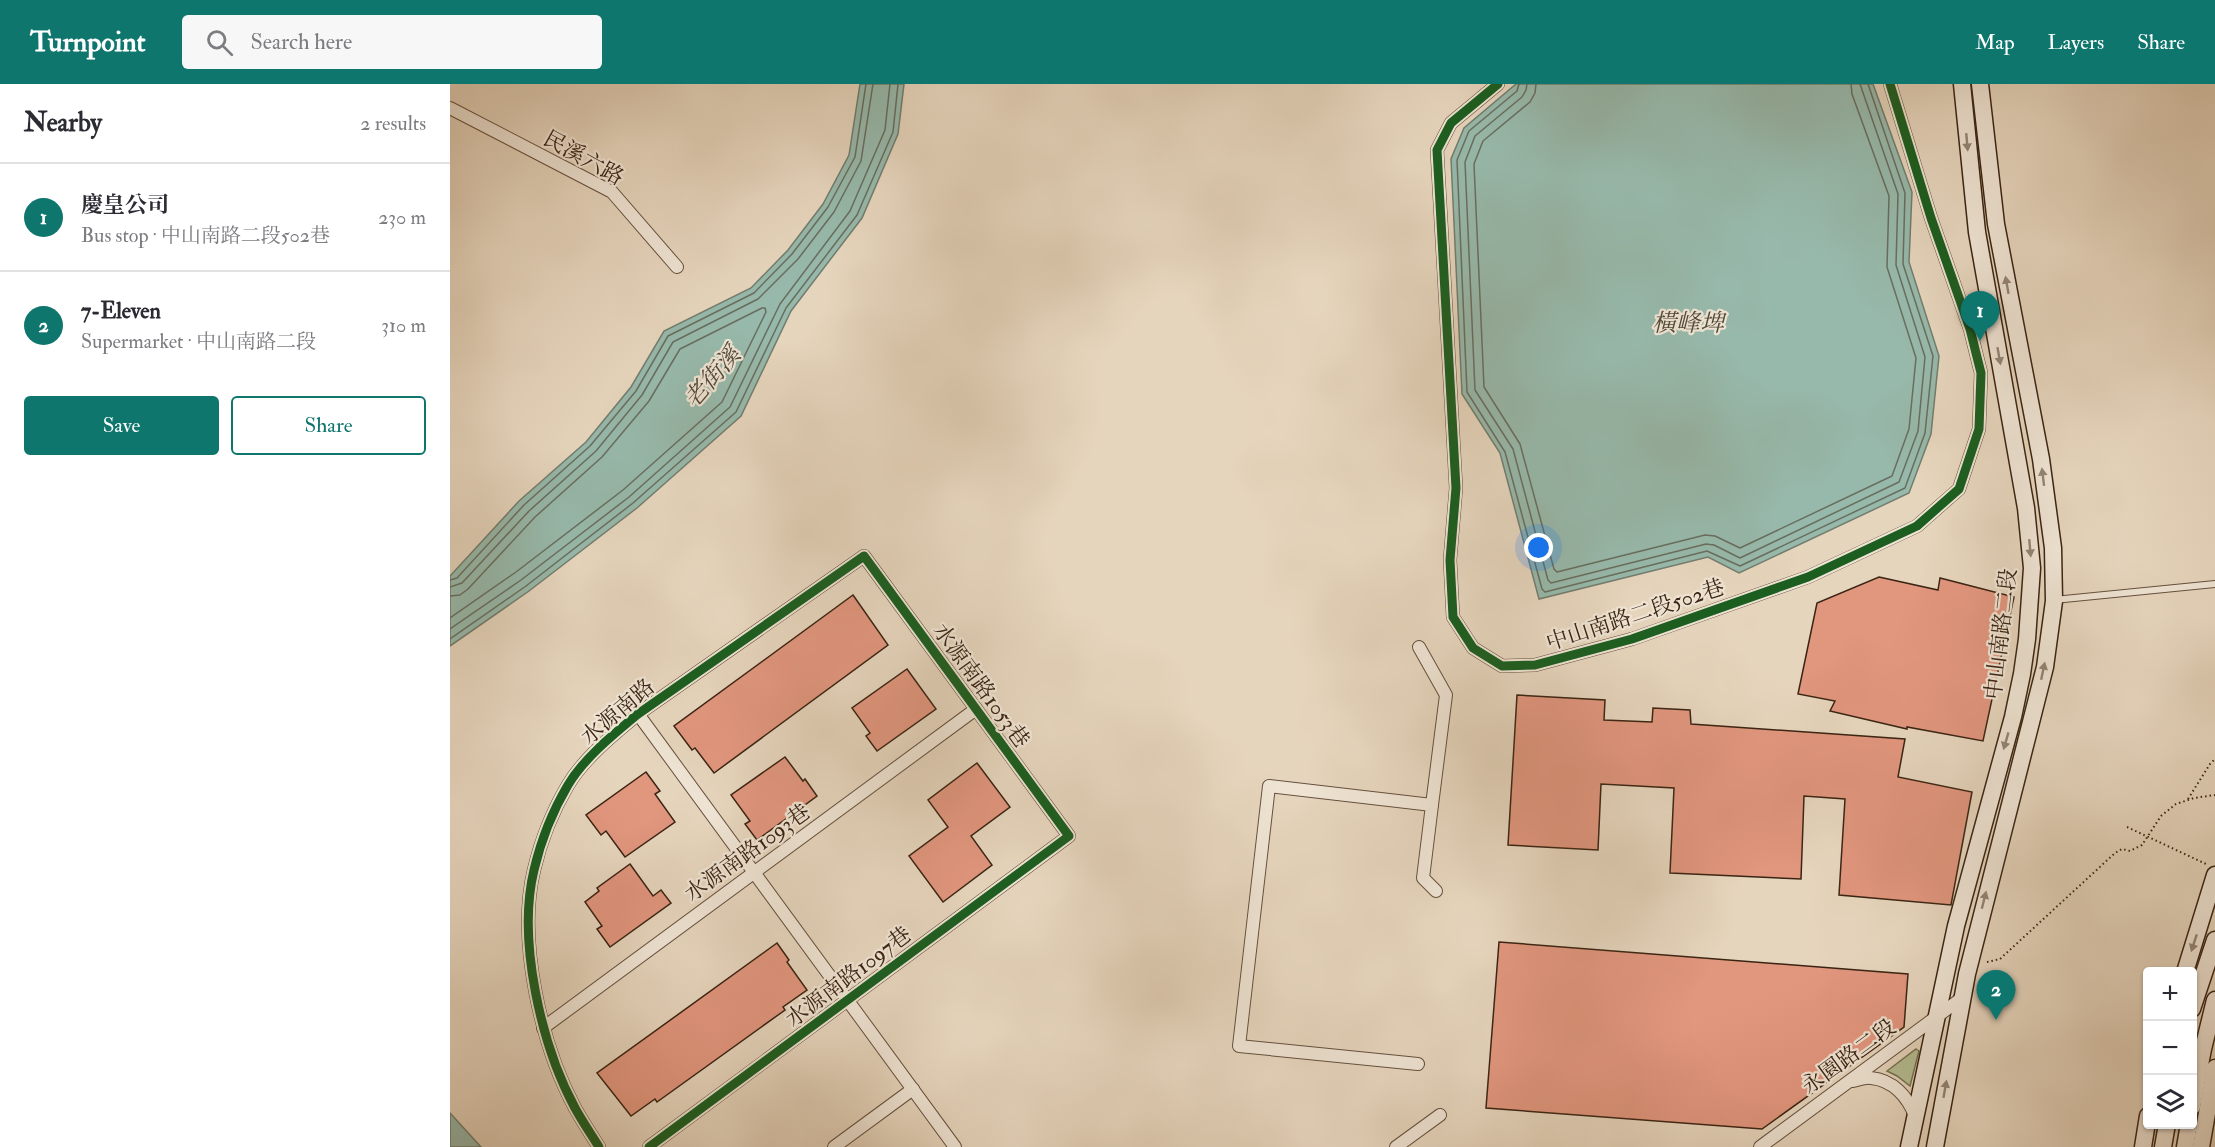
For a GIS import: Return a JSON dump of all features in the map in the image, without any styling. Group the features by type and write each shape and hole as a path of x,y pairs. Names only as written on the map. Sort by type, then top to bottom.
{"main road":[{"name":"中山南路二段","path":"1909,1147 1956,926 2013,717 2027,639 2032,568 2026,508 1977,232 1962,84"},
{"name":"中山南路二段","path":"1935,1147 1977,929 2045,667 2054,601 2053,548 2041,459 1996,224 1980,84"},
{"path":"2186,967 2213,871"},
{"path":"2197,996 2215,940"},
{"path":"2197,1084 2215,1000"},
{"path":"2201,1147 2215,1068"},
{"path":"2143,1147 2146,1129"},
{"path":"2163,1147 2166,1129"},
{"path":"2185,1147 2188,1129"}],"street":[{"name":"中山南路二段502巷","path":"1498,84 1451,123 1437,150 1456,488 1450,560 1453,617 1473,648 1502,666 1535,665 1632,639 1808,577 1917,526 1959,489 1979,429 1981,373 1970,329 1931,218 1890,84"},
{"name":"民溪六路","path":"450,108 612,192 678,267"},
{"name":"水源南路1053巷","path":"864,556 1069,836"},
{"name":"水源南路","path":"599,1147 575,1108 555,1063 543,1028 532,971 528,920 536,862 548,824 569,783 603,744 638,714 864,556"},
{"path":"1419,647 1446,695 1423,878 1436,891"},
{"name":"水源南路1093巷","path":"543,1028 976,709"},
{"path":"638,714 955,1147"},
{"path":"1418,1064 1239,1046 1269,786 1432,805"},
{"name":"水源南路1097巷","path":"649,1147 1069,836"},
{"name":"永園路二段","path":"1760,1147 1962,998"},
{"path":"1848,1082 1870,1077 1887,1083 1910,1103 1915,1116"},
{"path":"834,1147 913,1089"},
{"path":"1396,1147 1440,1115"}],"lane":[{"path":"2054,601 2215,584"},
{"path":"1956,926 1977,929"}],"path":[{"path":"2187,800 2215,759"},
{"path":"1984,963 2000,958 2115,853 2122,849 2130,851 2142,845 2161,816 2176,804 2215,794"},
{"path":"2127,827 2213,871"}],"shaded area":[{"path":"1916,1049 1919,1051 1910,1086 1887,1071"}],"water":[{"name":"老街溪","path":"860,84 904,84 898,134 862,218 791,311 741,416 637,508 529,591 450,646 450,576 519,501 586,442 631,387 664,331 751,288 788,250 823,204 849,155"},
{"name":"橫峰埤","path":"1516,84 1873,84 1912,192 1909,262 1939,356 1931,434 1909,493 1739,573 1708,557 1539,599 1500,453 1462,394 1451,159 1464,128"},
{"path":"450,1113 481,1147 450,1147"}],"building":[{"path":"1879,577 1938,590 1940,578 2014,597 1983,741 1907,727 1907,729 1830,711 1835,701 1798,694 1817,603"},
{"path":"853,595 888,645 714,773 695,748 692,750 674,726"},
{"path":"907,669 936,709 877,751 866,736 870,733 852,708"},
{"path":"1517,695 1605,700 1604,720 1652,722 1653,708 1690,710 1691,724 1905,739 1898,777 1972,792 1951,905 1839,895 1845,799 1804,796 1801,879 1670,873 1674,788 1601,784 1598,850 1508,845"},
{"path":"785,757 817,796 757,840 745,824 750,821 731,795"},
{"path":"977,763 1010,807 971,836 992,865 943,902 909,856 948,827 928,800"},
{"path":"646,772 660,791 655,794 675,822 625,857 606,831 601,835 586,815"},
{"path":"630,864 653,896 661,890 671,903 610,947 597,929 602,926 585,902 599,891 597,888"},
{"path":"1499,942 1908,974 1904,1027 1762,1129 1486,1108"},
{"path":"777,943 807,990 783,1007 785,1010 657,1102 655,1099 631,1116 597,1073"}],"cycle path":[{"path":"1498,84 1451,123 1437,150 1456,488 1450,560 1453,617 1473,648 1502,666 1535,665 1632,639 1808,577 1917,526 1959,489 1979,429 1981,373 1970,329 1931,218 1890,84"},
{"path":"599,1147 563,1083 552,1054 535,992 528,928 529,898 537,859 552,816 562,795 582,765 638,714 864,556 1069,836 649,1147"}],"place":[{"name":"慶皇公司","path":"1980,341"},
{"name":"7-Eleven","path":"1996,1020"}]}
